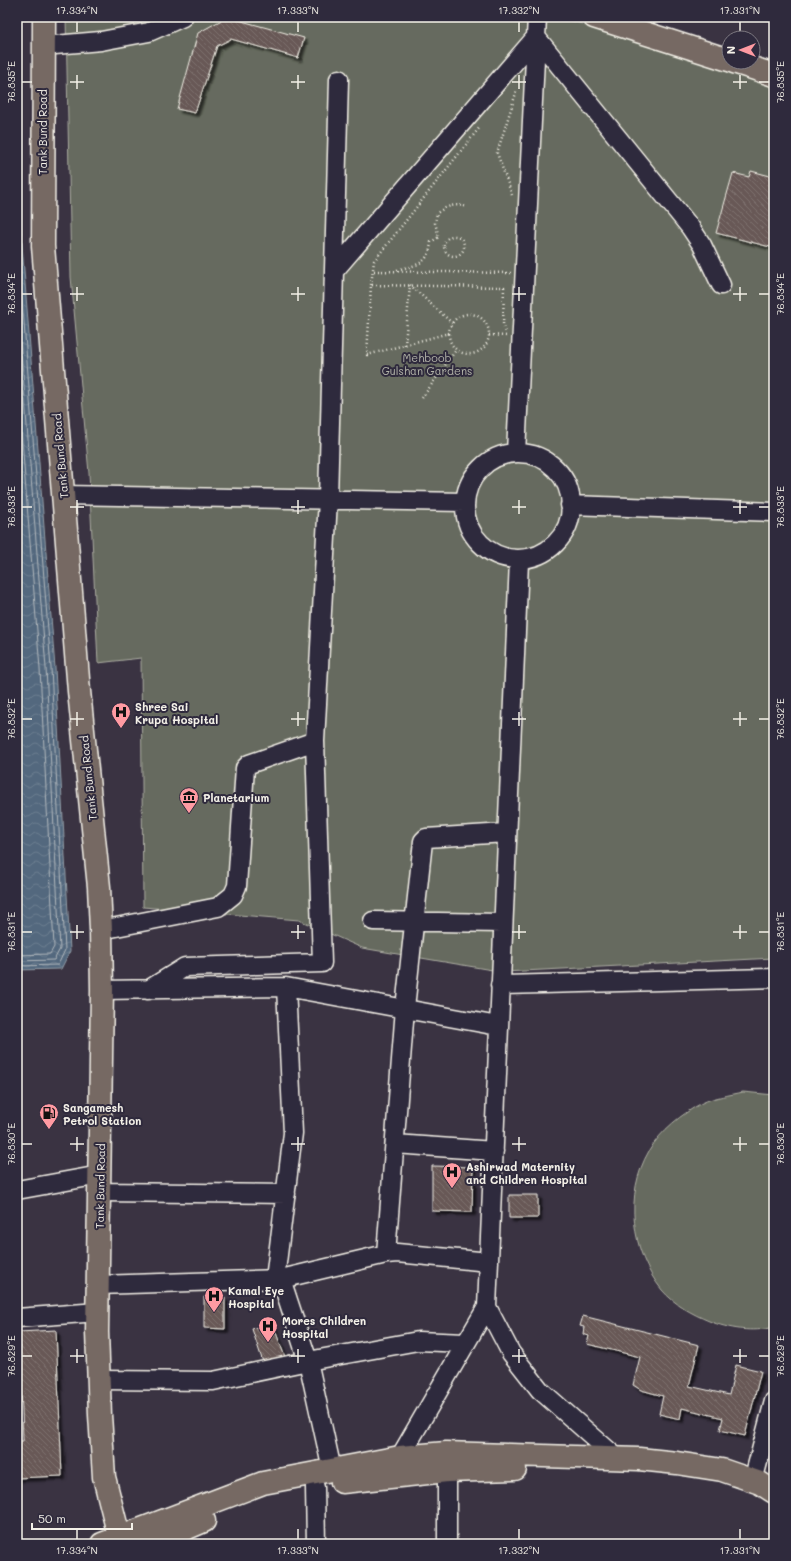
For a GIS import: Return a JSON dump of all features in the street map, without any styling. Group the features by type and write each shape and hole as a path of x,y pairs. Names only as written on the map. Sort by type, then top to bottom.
{"main road":[{"name":"Tank Bund Road","path":"44,17 43,246 63,495 99,887 101,930 102,990 98,1285 99,1380 104,1477 114,1542"},
{"path":"594,17 721,57"},
{"path":"643,17 721,42"},
{"path":"761,56 774,60"},
{"path":"759,70 774,75"},
{"path":"114,1542 263,1483 400,1457 446,1453 618,1459 677,1463 722,1470 753,1481 774,1492"},
{"path":"150,1544 245,1505 272,1496 366,1478 447,1471 579,1468 647,1471 707,1476 730,1482 762,1496 774,1504"}],"street":[{"path":"43,46 101,41 149,32 183,17"},
{"path":"516,453 537,17"},
{"path":"334,271 536,37"},
{"path":"536,37 690,227 702,245 721,285"},
{"path":"148,990 185,967 322,963 315,741 328,499 339,79"},
{"path":"509,452 530,453 547,461 556,468 569,490 571,515 562,537 542,555 518,561 496,556 478,544 467,526 464,502 472,478 485,463 509,452"},
{"path":"63,495 464,502"},
{"path":"570,505 774,512"},
{"path":"400,1457 487,1307 518,561"},
{"path":"101,930 218,907 233,895 237,886 245,768 249,764 315,741"},
{"path":"386,1254 405,1008 424,838 506,833"},
{"path":"373,921 502,923"},
{"path":"500,985 774,978"},
{"path":"286,986 293,1133 278,1279 308,1361 332,1470"},
{"path":"102,990 286,986 498,1026"},
{"path":"395,1144 494,1150"},
{"path":"17,1190 100,1183 286,1194"},
{"path":"98,1285 278,1279 386,1254 397,1253 489,1262"},
{"path":"487,1307 511,1353 540,1390 618,1459"},
{"path":"17,1318 98,1312"},
{"path":"99,1380 213,1381 308,1361 418,1341 465,1343"},
{"path":"753,1481 774,1401"},
{"path":"447,1471 447,1544"},
{"path":"315,1487 316,1544"}],"path":[{"path":"513,197 497,154 518,88"},
{"path":"449,333 367,355 371,284 374,271 374,261 483,124"},
{"path":"446,241 439,237 435,223 437,213 448,206 461,205 467,207"},
{"path":"393,271 422,263 430,252 431,242 439,237"},
{"path":"451,237 460,238 464,244 464,250 460,255 450,256 444,248 446,241 451,237"},
{"path":"374,271 525,273"},
{"path":"371,284 504,287 503,326 511,341"},
{"path":"410,285 452,323"},
{"path":"405,345 410,285"},
{"path":"462,315 475,315 485,323 489,335 487,342 478,352 465,354 456,350 450,342 449,333 452,323 462,315"},
{"path":"489,335 508,336"},
{"path":"422,398 456,350"}],"green space":[{"name":"Mehboob Gulshan Gardens","path":"66,17 560,17 721,68 721,70 727,70 774,85 774,958 504,972 362,948 299,920 143,907 141,658 98,663 89,473 71,277"},
{"path":"743,1092 774,1095 774,1327 758,1330 733,1328 717,1324 690,1312 672,1300 662,1290 643,1258 634,1222 636,1186 641,1168 654,1143 666,1129 680,1117 702,1103"}],"water":[{"path":"17,134 18,193 55,668 70,951 61,969 17,970"}],"building":[{"path":"227,17 304,38 298,58 231,39 217,46 195,113 177,109 198,33"},
{"path":"751,171 774,177 774,248 716,233 733,173 749,177"},
{"name":"Ashirwad Maternity and Children Hospital","path":"432,1166 473,1167 472,1212 432,1211"},
{"path":"509,1195 538,1195 538,1218 509,1218"},
{"name":"Kamal Eye Hospital","path":"204,1297 225,1298 225,1329 204,1328"},
{"path":"583,1316 699,1345 689,1386 729,1395 736,1365 761,1371 745,1436 720,1430 723,1418 682,1408 680,1419 659,1414 663,1396 641,1390 633,1385 640,1357 587,1344 589,1336 583,1334 584,1327 580,1326"},
{"name":"Mores Children Hospital","path":"272,1322 285,1357 264,1365 252,1329"},
{"path":"56,1330 62,1476 17,1478 17,1441 23,1441 19,1332"}],"place":[{"name":"Shree Sai Krupa Hospital","path":"121,729"},
{"name":"Planetarium","path":"189,814"},
{"name":"Sangamesh Petrol Station","path":"49,1130"},
{"name":"Ashirwad Maternity and Children Hospital","path":"452,1189"},
{"name":"Kamal Eye Hospital","path":"214,1313"},
{"name":"Mores Children Hospital","path":"268,1343"}]}
